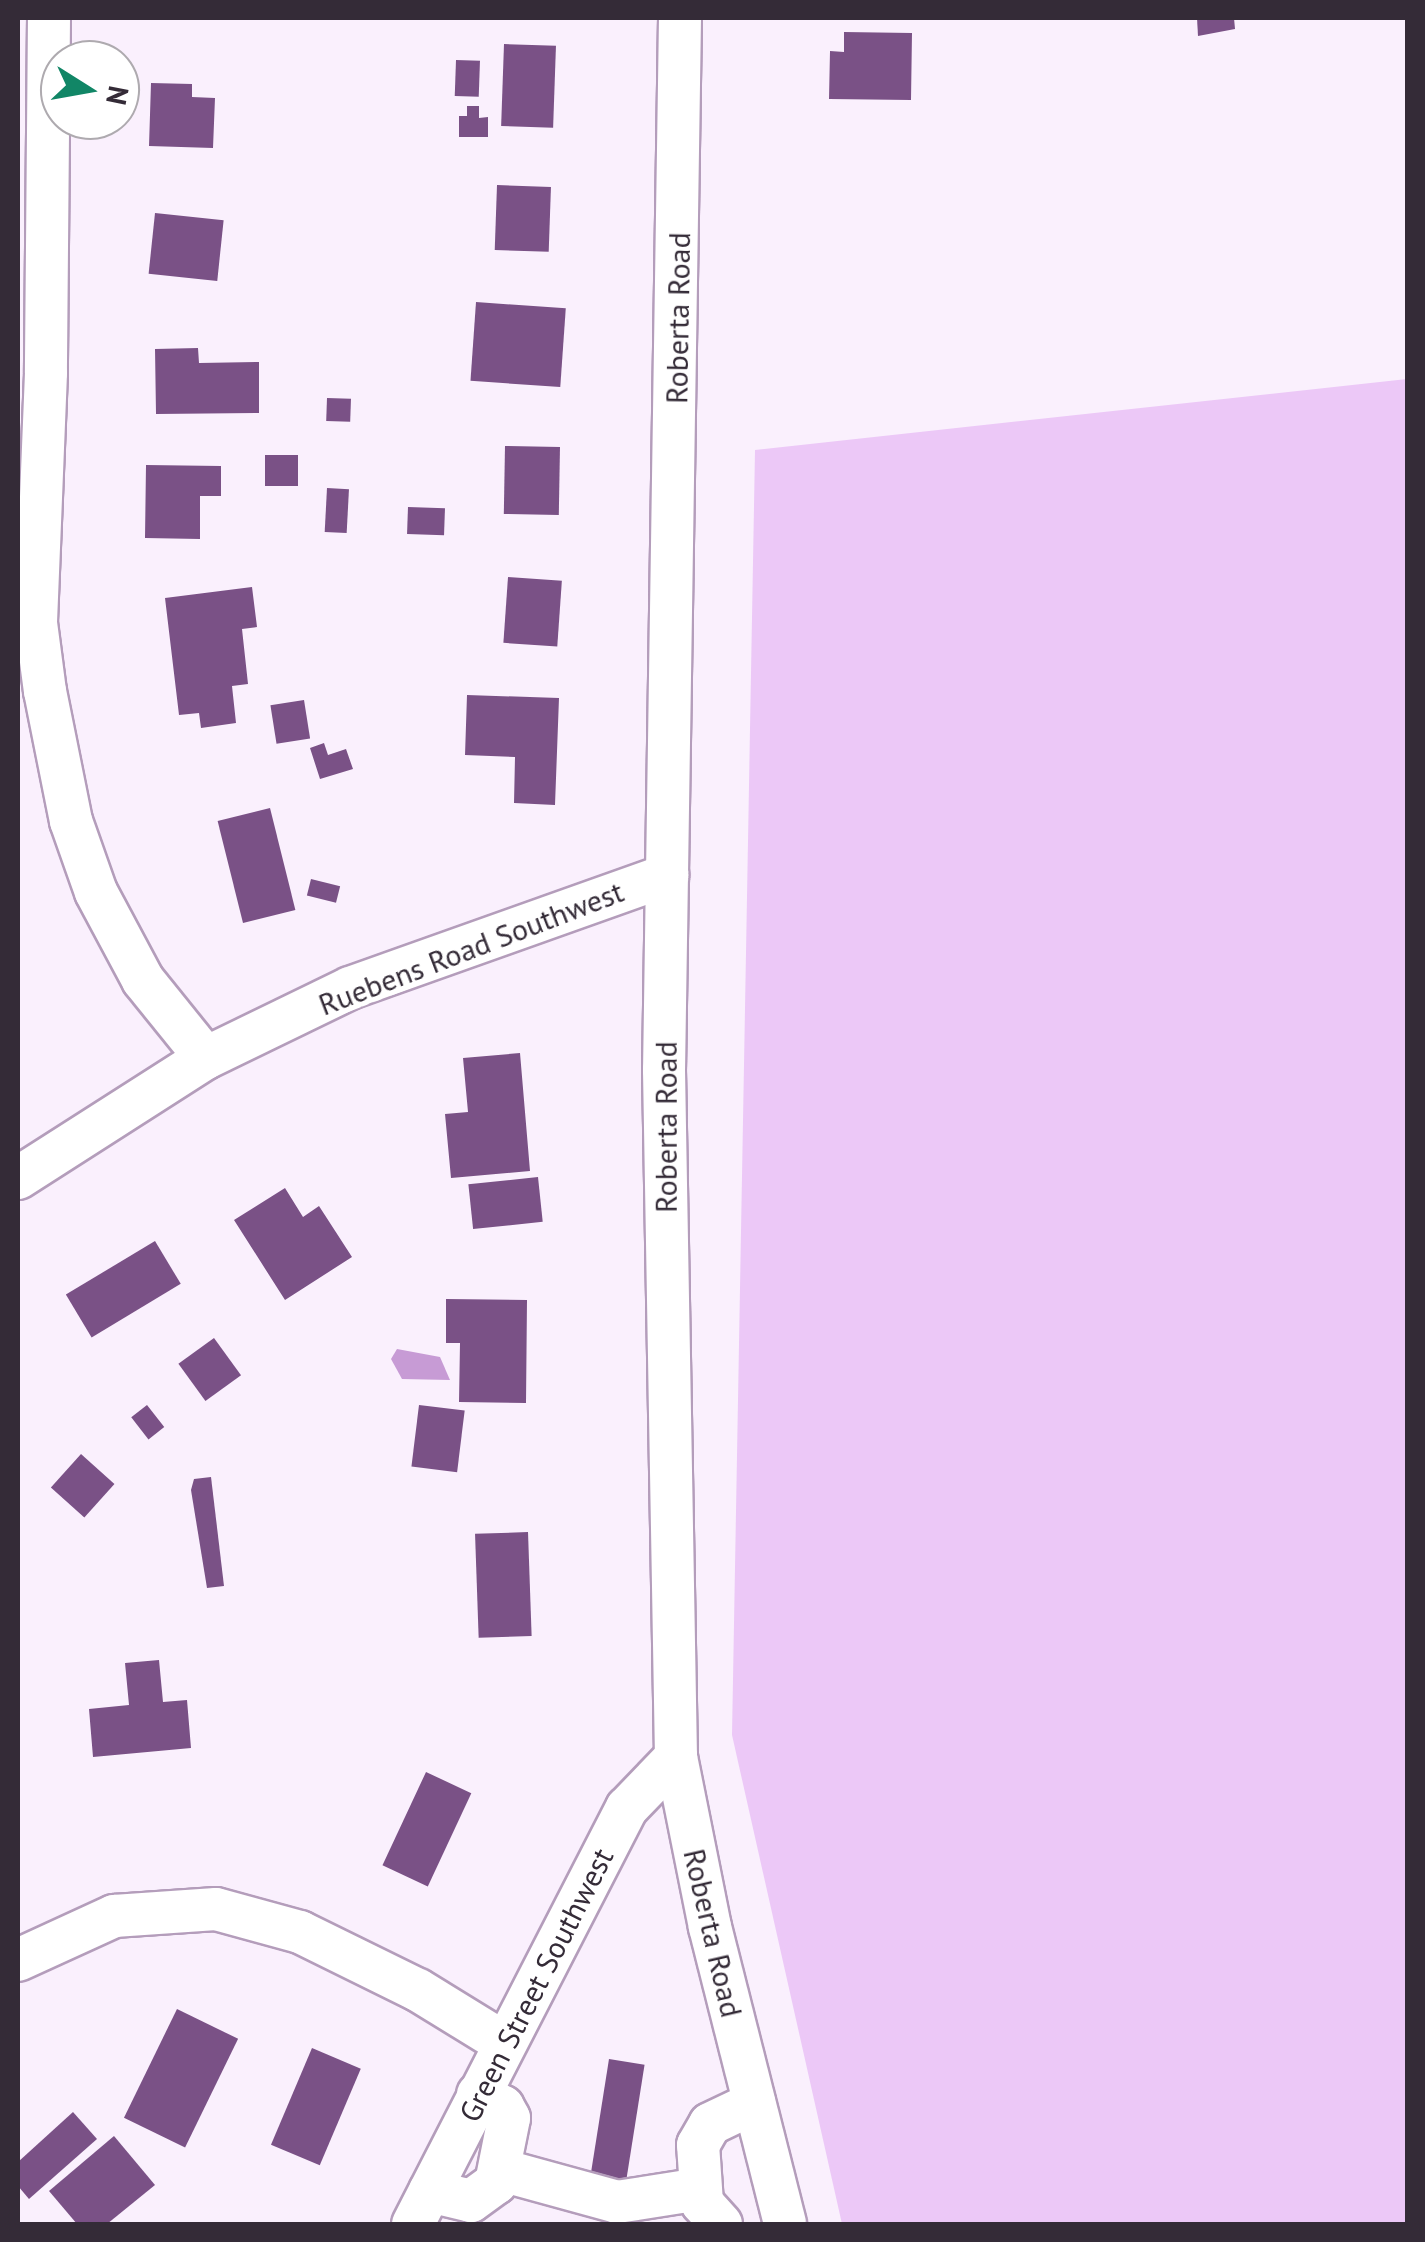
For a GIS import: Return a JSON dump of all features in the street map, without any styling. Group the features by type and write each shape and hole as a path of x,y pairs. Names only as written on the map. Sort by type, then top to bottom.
{"street":[{"path":"49,18 46,373 27,620 71,821 96,892 151,992 206,1058"},
{"name":"Roberta Road","path":"680,18 664,1070 676,1757 785,2224"},
{"name":"Ruebens Road Southwest","path":"18,1178 206,1058 350,988 668,875"},
{"name":"Green Street Southwest","path":"421,2208 627,1808 676,1757"},
{"path":"18,1960 114,1916 216,1910 300,1932 418,1990 504,2043"},
{"path":"421,2208 484,2196 500,2170 509,2118 503,2107 478,2094"},
{"path":"500,2170 600,2212 617,2202 710,2207 695,2162 710,2124 754,2103"}],"shaded area":[{"path":"1407,379 1407,2224 842,2224 732,1735 755,450"},
{"path":"397,1349 440,1357 450,1380 402,1379 391,1359"}],"building":[{"path":"1197,18 1234,18 1235,29 1198,36"},
{"path":"844,32 912,33 911,100 829,99 830,51 844,52"},
{"path":"504,44 556,46 553,128 501,126"},
{"path":"456,60 480,61 479,97 455,96"},
{"path":"151,83 192,84 192,97 215,98 213,148 149,146"},
{"path":"467,106 479,106 479,118 488,117 488,137 459,137 459,116 467,116"},
{"path":"497,185 551,187 549,252 495,250"},
{"path":"155,213 224,220 217,281 149,274"},
{"path":"476,302 566,308 560,387 470,381"},
{"path":"198,348 199,363 259,362 259,413 156,414 155,349"},
{"path":"327,398 351,399 350,422 326,421"},
{"path":"505,446 560,447 559,515 504,514"},
{"path":"265,455 298,455 298,486 265,486"},
{"path":"146,465 221,466 221,496 200,496 200,539 145,538"},
{"path":"327,488 349,489 347,533 325,532"},
{"path":"408,507 445,508 444,535 407,534"},
{"path":"508,577 562,581 557,647 503,643"},
{"path":"252,587 257,627 242,629 248,684 232,686 236,723 201,728 199,713 179,715 165,598"},
{"path":"467,695 559,698 555,805 514,803 515,757 465,755"},
{"path":"304,700 310,739 277,744 270,705"},
{"path":"324,743 328,755 346,749 353,769 320,779 310,748"},
{"path":"270,808 295,910 243,923 218,821"},
{"path":"311,879 340,886 336,903 307,895"},
{"path":"520,1053 530,1171 451,1178 445,1114 468,1112 463,1058"},
{"path":"538,1177 543,1222 473,1229 468,1184"},
{"path":"285,1188 303,1217 319,1206 352,1257 285,1300 234,1220"},
{"path":"155,1241 181,1284 92,1337 66,1295"},
{"path":"446,1299 527,1300 526,1403 459,1402 460,1343 446,1343"},
{"path":"214,1338 241,1375 205,1401 178,1364"},
{"path":"147,1405 164,1427 148,1439 131,1417"},
{"path":"419,1405 465,1411 457,1472 411,1467"},
{"path":"81,1454 114,1484 84,1518 51,1487"},
{"path":"211,1477 224,1586 207,1588 191,1490 194,1479"},
{"path":"528,1532 532,1636 479,1638 475,1534"},
{"path":"159,1660 163,1702 187,1700 191,1748 93,1757 89,1709 129,1705 125,1663"},
{"path":"426,1772 471,1793 428,1886 382,1865"},
{"path":"177,2009 238,2039 185,2148 124,2118"},
{"path":"312,2048 361,2069 320,2165 271,2145"},
{"path":"609,2059 645,2065 625,2185 590,2179"},
{"path":"73,2112 97,2139 29,2199 18,2186 18,2162"},
{"path":"114,2136 155,2185 107,2224 77,2224 49,2191"}]}
